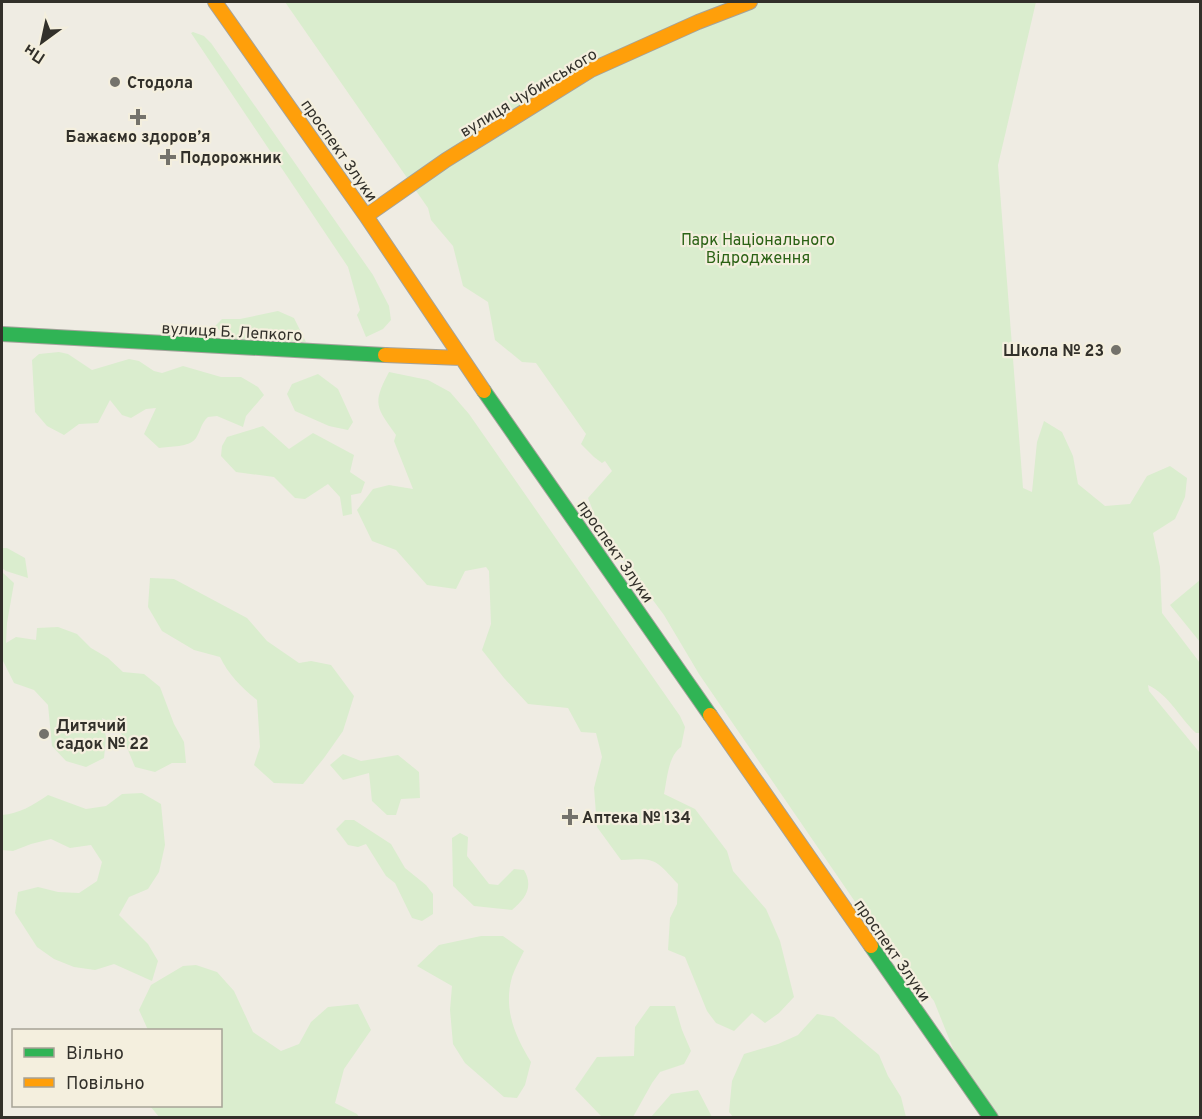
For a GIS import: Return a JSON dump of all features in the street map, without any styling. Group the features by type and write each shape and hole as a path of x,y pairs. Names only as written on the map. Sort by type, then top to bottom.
{"main road":[{"name":"проспект Злуки","path":"215,2 366,216 461,358 991,1118"},
{"name":"вулиця Чубинського","path":"366,216 447,160 591,70 698,22 750,2"},
{"name":"вулиця Б. Лепкого","path":"2,334 349,354 461,358"}],"green space":[{"name":"Парк Національного Відродження","path":"285,2 1036,2 998,165 1023,488 1032,492 1037,442 1044,421 1062,432 1073,456 1078,484 1105,506 1130,504 1147,476 1170,466 1187,478 1185,497 1175,519 1153,533 1160,567 1162,613 1200,663 1200,733 1196,733 1190,727 1162,694 1148,685 1149,691 1200,753 1200,1117 996,1117 956,1056 934,1001 860,909 699,674 664,615 600,529 588,498 612,471 605,461 602,463 581,444 586,434 536,363 522,362 495,340 488,302 463,286 453,246 431,220 428,208"},
{"path":"191,33 204,36 211,43 373,275 389,306 391,320 383,329 366,337 357,315 360,310 348,267"},
{"path":"278,311 294,318 306,342 229,339 215,326 222,319 240,319"},
{"path":"59,352 68,354 92,370 129,359 139,361 154,371 162,373 183,366 221,377 241,377 258,387 264,395 246,416 243,427 217,416 208,417 196,438 184,445 159,448 144,434 156,408 146,409 131,418 122,415 110,400 98,423 79,424 64,435 47,426 35,412 32,360 39,354"},
{"path":"389,372 428,380 450,392 469,414 680,716 685,727 681,747 673,756 664,794 695,809 727,851 733,871 766,909 780,941 794,997 779,1013 765,1023 752,1013 734,1031 716,1023 707,1011 685,957 668,950 670,918 677,904 678,884 659,864 641,859 621,860 597,827 594,788 602,757 596,733 581,732 568,708 528,704 482,650 491,624 489,571 486,567 465,571 456,589 427,585 396,550 372,541 357,510 373,489 389,485 413,489 394,441 396,435 384,418 379,405 380,391"},
{"path":"318,374 338,389 353,422 348,430 329,426 295,411 287,394 292,384"},
{"path":"263,426 289,449 313,433 354,455 350,472 365,482 361,493 351,495 352,514 343,516 340,497 328,484 305,499 295,498 274,477 236,472 221,456 222,446 227,437"},
{"path":"2,548 7,548 25,558 28,578 2,568"},
{"path":"2,572 14,583 6,643 16,637 36,640 37,628 58,627 77,634 91,648 108,658 123,672 144,674 160,687 174,724 184,742 186,763 172,763 155,772 135,767 119,728 102,718 106,737 104,758 86,767 66,761 52,746 48,705 34,690 14,683 2,659"},
{"path":"150,578 174,579 247,618 267,641 299,663 311,661 331,665 354,696 343,731 303,784 274,783 254,765 260,747 257,700 236,680 220,657 194,650 162,631 148,607"},
{"path":"1200,580 1200,642 1170,605"},
{"path":"343,754 361,761 398,755 419,772 420,798 401,799 396,815 387,815 372,801 369,773 343,780 330,765"},
{"path":"142,793 161,804 165,845 159,872 148,889 129,897 119,915 148,944 158,961 152,981 114,964 95,970 74,967 54,959 37,947 15,913 18,892 38,887 58,892 79,893 97,881 102,862 91,845 70,848 51,839 13,851 2,850 2,815 20,811 48,795 86,809 106,806 122,794"},
{"path":"345,820 354,820 391,844 405,868 426,885 433,894 433,914 422,921 412,918 395,883 386,876 366,844 358,847 348,845 336,829"},
{"path":"460,833 468,837 467,856 489,884 498,885 514,869 524,870 528,882 527,892 512,910 474,906 453,886 452,838"},
{"path":"481,936 503,936 524,951 512,977 509,1000 512,1022 531,1062 525,1085 517,1098 504,1097 465,1063 453,1044 450,1010 452,986 417,966 439,945"},
{"path":"196,965 217,972 234,991 253,1032 281,1051 299,1044 311,1022 328,1007 358,1004 371,1030 344,1069 335,1103 359,1117 160,1118 151,1107 222,1107 222,1029 148,1029 139,1010 151,985 183,966"},
{"path":"650,1006 675,1006 691,1051 684,1064 660,1072 633,1117 601,1116 575,1089 597,1057 634,1056 635,1027"},
{"path":"817,1014 834,1017 879,1055 901,1097 906,1117 733,1117 729,1112 732,1081 744,1054 778,1044 798,1035"},
{"path":"698,1090 712,1117 651,1117 671,1094"}],"traffic: fast":[{"path":"2,334 385,355"},
{"path":"484,391 710,715"},
{"path":"871,946 991,1118"}],"traffic: slow":[{"path":"215,2 366,216 484,391"},
{"path":"366,216 446,160 591,70 698,22 750,2"},
{"path":"385,355 461,358"},
{"path":"710,715 871,946"}],"place":[{"name":"Стодола","path":"115,82"},
{"name":"Бажаємо здоров’я","path":"138,117"},
{"name":"Подорожник","path":"168,157"},
{"name":"Школа № 23","path":"1116,350"},
{"name":"Дитячий садок № 22","path":"44,734"},
{"name":"Аптека № 134","path":"570,817"}]}
